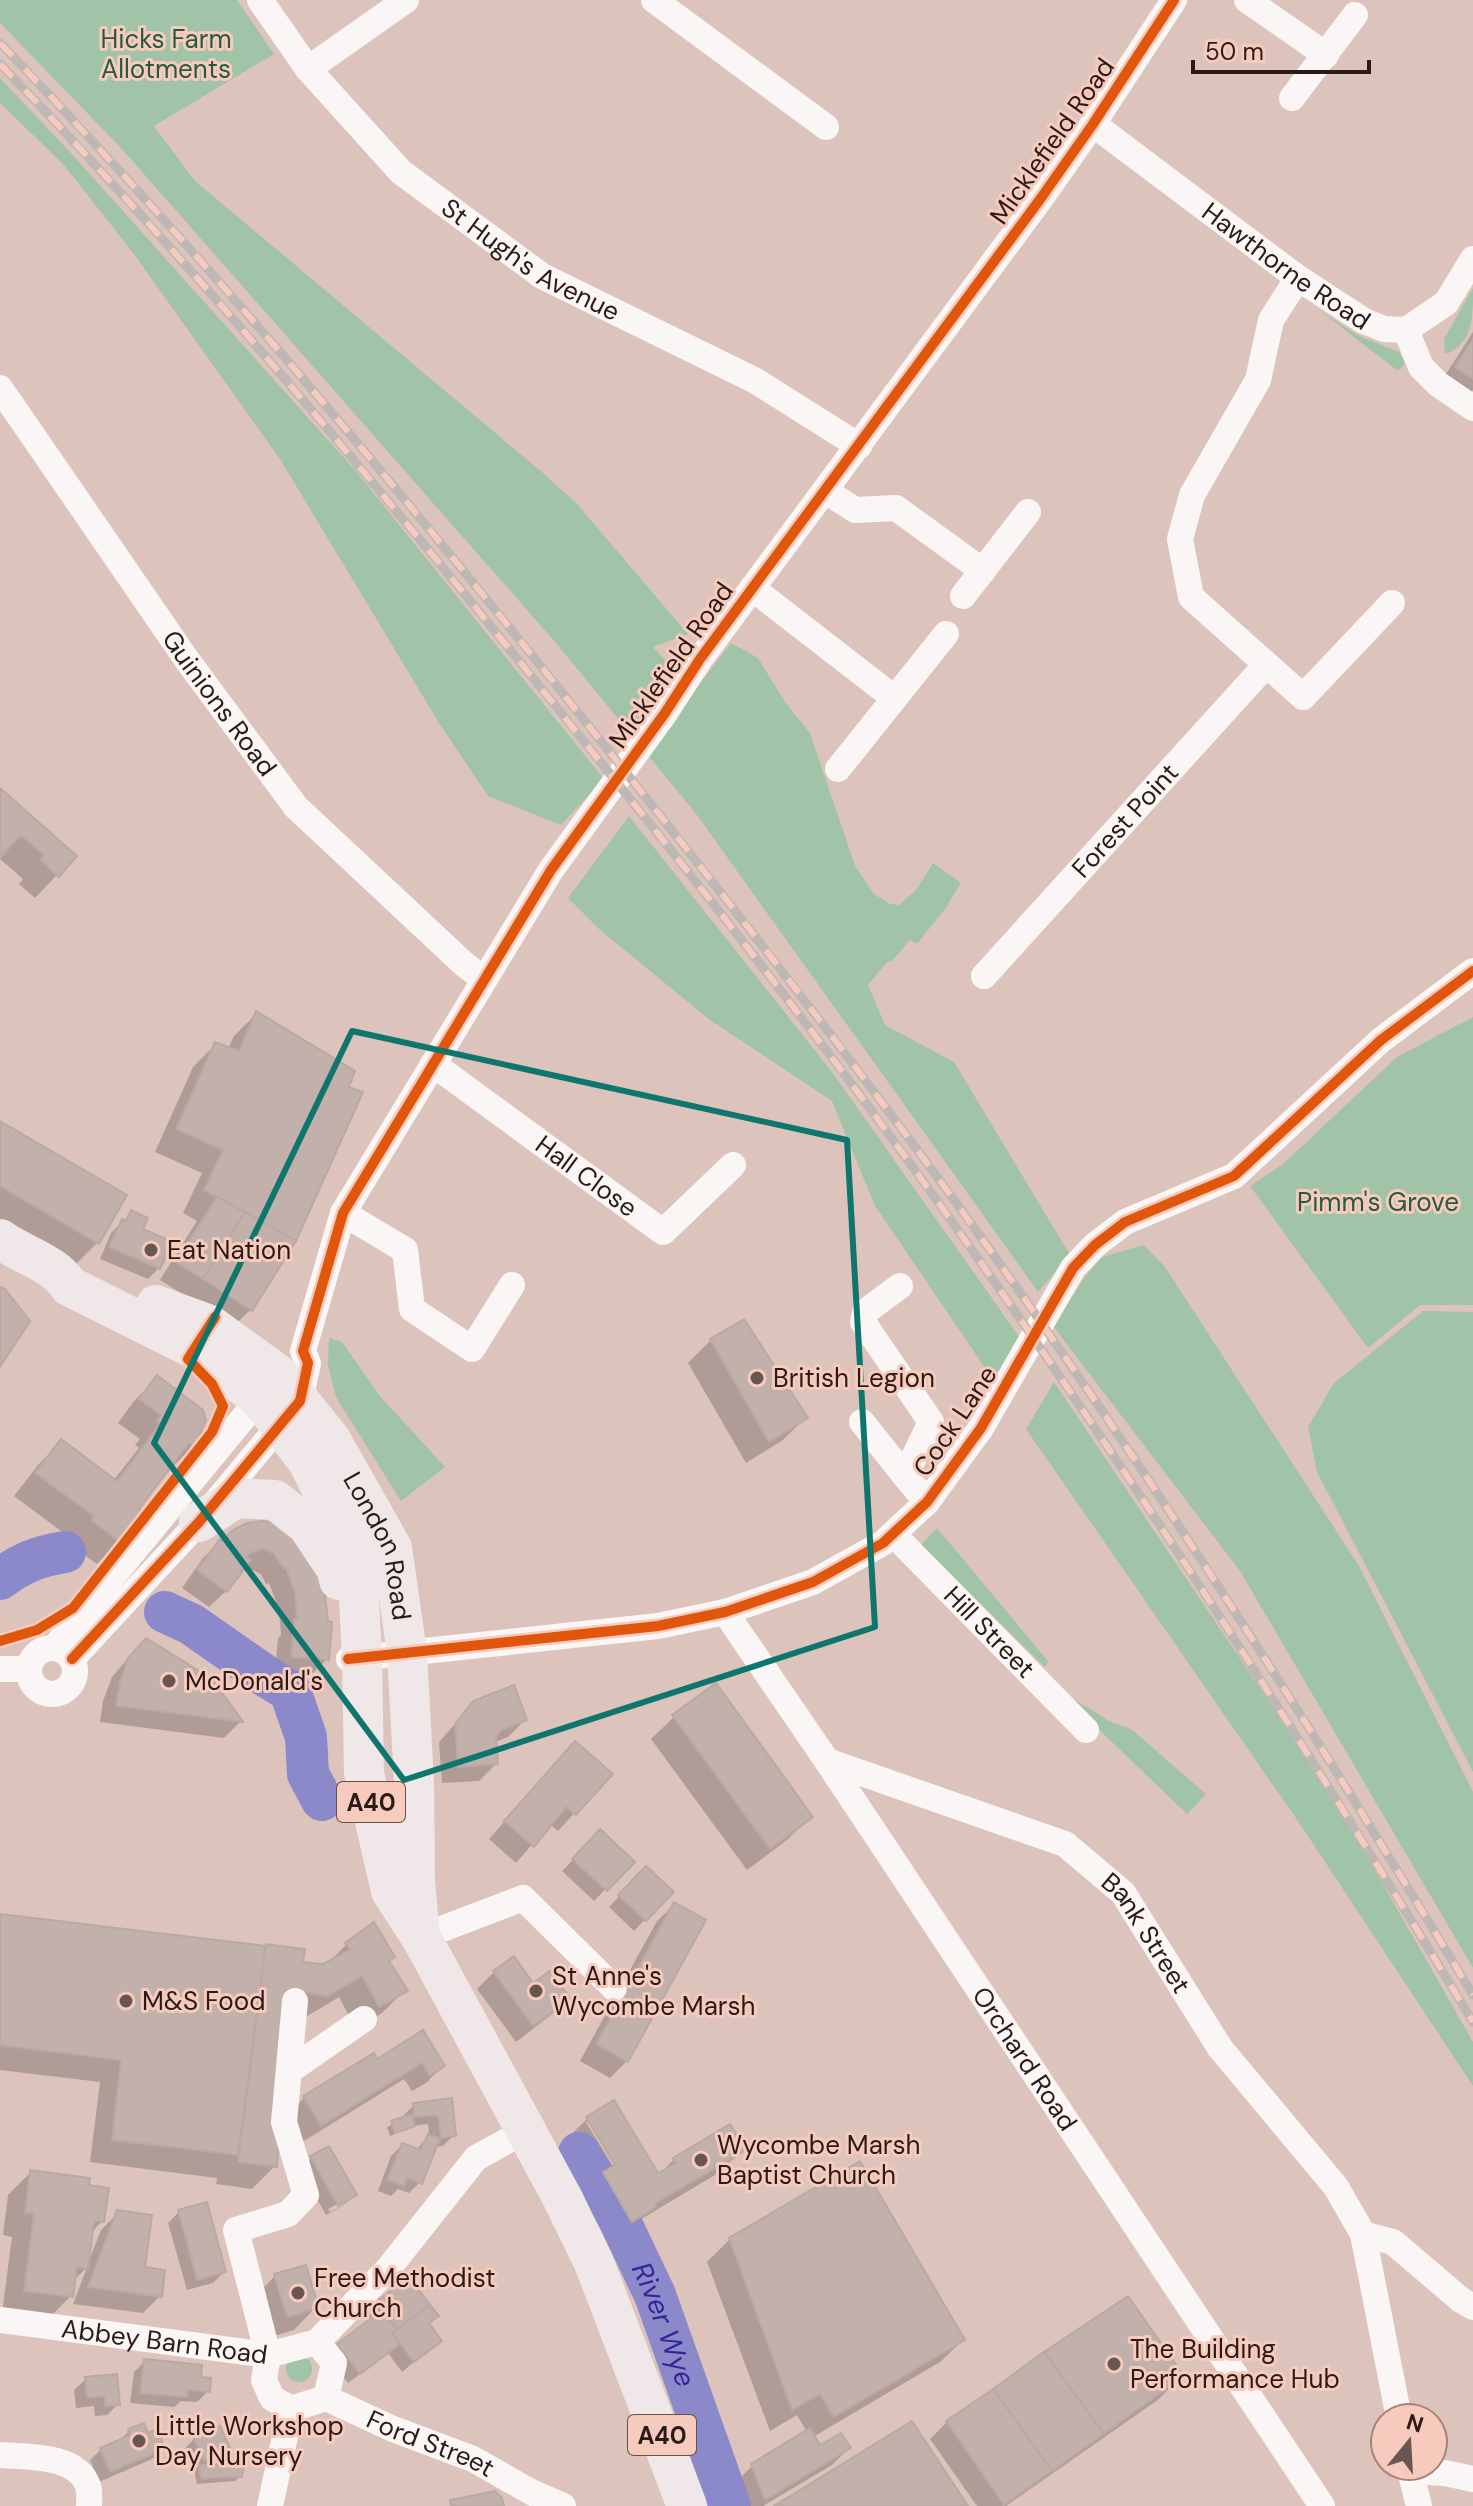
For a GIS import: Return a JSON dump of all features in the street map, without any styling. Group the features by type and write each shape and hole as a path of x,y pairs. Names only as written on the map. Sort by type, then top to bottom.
{"main road":[{"name":"London Road","path":"0,1239 62,1275 69,1286 284,1390 307,1460 357,1559 378,1656 414,1782 415,1881 421,1937"},
{"path":"199,1522 236,1498 275,1500 307,1525 337,1570 378,1656"},
{"name":"London Road","path":"378,1656 364,1742 364,1773 391,1891 421,1937"},
{"name":"A40","path":"378,1656 391,1891"},
{"name":"A40","path":"421,1937 563,2199 594,2263 687,2506"}],"street":[{"name":"St Hugh's Avenue","path":"260,0 308,69 401,172 542,276 756,381 859,446"},
{"path":"308,69 406,0"},
{"path":"654,0 826,127"},
{"name":"Micklefield Road","path":"284,1390 343,1213 551,870 752,588 1093,124 1174,0"},
{"path":"1247,0 1326,55"},
{"path":"1292,98 1355,15"},
{"name":"Hawthorne Road","path":"1093,124 1298,278 1364,321 1384,329 1406,330 1446,303 1473,259"},
{"path":"1298,278 1271,320 1258,380 1192,495 1180,539 1191,597 1303,697 1392,603"},
{"path":"1406,330 1421,367 1438,384 1473,408"},
{"name":"Guinions Road","path":"0,388 187,660 296,807 454,955 484,979"},
{"path":"826,491 855,510 896,508 983,571"},
{"path":"963,596 1028,512"},
{"path":"752,588 894,698"},
{"path":"838,769 946,634"},
{"name":"Forest Point","path":"984,976 1266,665"},
{"name":"Cock Lane","path":"378,1656 658,1626 725,1612 813,1582 894,1535 927,1502 981,1428 1073,1268 1095,1245 1125,1222 1234,1176 1381,1040 1473,971"},
{"name":"Hall Close","path":"433,1064 663,1232 733,1165"},
{"path":"343,1213 405,1250 412,1309 472,1349 512,1285"},
{"path":"900,1286 865,1312 863,1322 931,1422 905,1476"},
{"path":"63,1654 199,1522 284,1390"},
{"path":"63,1654 284,1390"},
{"path":"862,1422 927,1502"},
{"name":"Hill Street","path":"894,1535 1086,1730"},
{"name":"Orchard Road","path":"725,1612 1322,2506"},
{"path":"40,1651 63,1654 75,1674 73,1681 63,1692 56,1694 49,1695 36,1688 29,1669 35,1656 40,1651"},
{"path":"0,1669 29,1669"},
{"name":"Bank Street","path":"827,1761 1065,1844 1123,1893 1220,2048 1336,2187 1363,2234 1396,2402"},
{"path":"421,1937 523,1898 614,1988"},
{"path":"295,2001 284,2122 306,2195 288,2214 236,2230 268,2355 264,2380 272,2398 291,2409 326,2398 334,2363 317,2342 388,2269 476,2158 525,2131"},
{"path":"289,2071 364,2019"},
{"path":"1363,2234 1393,2242 1473,2307"},
{"name":"Abbey Barn Road","path":"0,2320 268,2355 317,2342"},
{"name":"Ford Street","path":"326,2398 393,2429 473,2459 535,2499 563,2506"},
{"path":"270,2506 291,2409"},
{"path":"0,2455 46,2459 71,2466 88,2485 89,2506"},
{"path":"1449,2474 1473,2479"},
{"path":"1413,2482 1419,2506"}],"highlighted area":[{"path":"352,1031 847,1140 875,1627 404,1780 154,1443"}],"green space":[{"name":"Hicks Farm Allotments","path":"0,0 237,0 274,54 154,126 195,181 578,505 688,634 653,647 672,668 651,705 669,724 731,643 758,658 785,702 810,733 855,866 874,894 890,904 899,905 916,890 933,863 961,883 917,944 910,940 868,985 885,1025 954,1062 1070,1255 1038,1292 697,815 556,643 122,149 0,23"},
{"path":"0,78 354,469 604,779 561,825 488,796 439,723 280,459 134,254 63,164 0,103"},
{"path":"1473,288 1470,328 1461,344 1445,354 1444,339"},
{"path":"1319,310 1359,336 1399,352 1405,363 1398,371"},
{"path":"629,816 832,1072 1020,1338 994,1381 875,1206 832,1101 710,1020 599,929 568,898"},
{"name":"Pimm's Grove","path":"1473,1017 1473,1305 1420,1305 1368,1348 1250,1186 1283,1164 1397,1057"},
{"path":"1144,1245 1165,1267 1359,1566 1473,1792 1473,1968 1240,1571 1053,1326 1102,1257"},
{"path":"1423,1311 1473,1312 1473,1772 1317,1472 1308,1427 1334,1383"},
{"path":"329,1338 342,1342 380,1396 445,1467 401,1501 336,1397 328,1365"},
{"path":"1054,1382 1332,1795 1473,2042 1473,2086 1302,1827 1026,1429"},
{"path":"937,1528 1048,1661 1045,1667 921,1545"},
{"path":"1063,1695 1109,1721 1131,1729 1206,1794 1187,1814"},
{"path":"299,2356 308,2360 312,2369 308,2378 299,2382 290,2378 286,2369 290,2360"}],"building":[{"path":"1473,339 1473,379 1455,367"},
{"path":"0,788 77,856 59,877 40,860 44,855 21,835 0,858"},
{"path":"256,1011 355,1071 349,1087 363,1092 296,1241 204,1190 223,1150 176,1129 215,1042 239,1051"},
{"path":"0,1121 127,1195 99,1244 0,1186"},
{"path":"217,1197 245,1212 203,1279 175,1262"},
{"path":"131,1210 148,1218 143,1229 173,1242 160,1269 109,1247 122,1219 126,1221"},
{"path":"245,1212 296,1241 252,1311 203,1279"},
{"path":"0,1287 5,1289 30,1321 0,1367"},
{"name":"British Legion","path":"744,1319 808,1418 769,1442 710,1339"},
{"path":"157,1375 203,1410 206,1420 200,1434 203,1437 195,1447 189,1443 139,1509 144,1512 121,1543 91,1520 94,1516 35,1473 61,1439 117,1481 160,1424 157,1421 161,1415 139,1399"},
{"path":"247,1523 277,1523 311,1554 324,1587 328,1621 332,1622 329,1660 291,1657 294,1619 297,1619 295,1593 286,1568 273,1553 262,1549 246,1557 251,1560 227,1592 197,1570 220,1539 222,1541 233,1530"},
{"path":"146,1638 212,1679 243,1722 116,1706 128,1658"},
{"path":"716,1683 813,1817 770,1849 672,1715"},
{"path":"514,1685 527,1720 501,1730 496,1738 498,1764 458,1767 455,1724 473,1701"},
{"path":"575,1741 613,1774 576,1815 566,1807 534,1847 504,1821"},
{"path":"600,1829 635,1862 607,1891 572,1859"},
{"path":"646,1866 674,1892 646,1921 618,1895"},
{"path":"674,1902 706,1920 628,2062 596,2044"},
{"path":"0,1914 266,1946 238,2155 112,2140 121,2060 0,2045"},
{"path":"374,1922 395,1957 389,1961 408,1991 379,2007 362,1976 328,1996 290,1990 277,2167 238,2162 266,1944 305,1949 303,1962 323,1964 350,1950 345,1943"},
{"name":"St Anne's Wycombe Marsh","path":"514,1956 533,1983 550,1971 571,1999 533,2026 493,1971"},
{"path":"423,2030 445,2066 430,2076 422,2063 321,2126 303,2096 374,2053 377,2059"},
{"path":"452,2098 456,2136 441,2138 438,2115 414,2117 413,2103"},
{"name":"Wycombe Marsh Baptist Church","path":"614,2100 658,2173 676,2163 673,2158 730,2124 746,2150 654,2204 656,2207 632,2222 603,2172 615,2165 586,2117"},
{"path":"412,2114 415,2126 395,2133 391,2121"},
{"path":"428,2134 440,2138 422,2184 407,2178 404,2186 387,2180 402,2143 421,2150"},
{"path":"329,2146 357,2195 338,2206 310,2156"},
{"path":"860,2161 965,2340 834,2417 820,2394 792,2410 729,2238"},
{"path":"30,2170 90,2178 89,2185 109,2188 104,2222 94,2221 88,2269 77,2267 73,2297 24,2291 34,2214 25,2213"},
{"path":"207,2202 226,2272 197,2280 178,2210"},
{"path":"117,2210 152,2215 145,2267 165,2270 162,2297 88,2287"},
{"path":"306,2265 319,2308 287,2317 274,2274"},
{"path":"409,2277 430,2305 397,2330 376,2302"},
{"name":"The Building Performance Hub","path":"1128,2296 1184,2376 1104,2434 1044,2352"},
{"path":"430,2305 439,2316 429,2323 442,2341 414,2362 392,2333"},
{"path":"382,2310 397,2330 392,2333 400,2344 360,2374 337,2344"},
{"path":"1044,2352 1104,2434 1052,2471 993,2389"},
{"path":"144,2359 202,2365 201,2377 211,2378 210,2392 188,2390 187,2397 140,2393"},
{"path":"117,2374 120,2405 105,2406 105,2396 87,2398 85,2377"},
{"path":"993,2389 1052,2471 1004,2505 946,2421"},
{"path":"912,2421 968,2506 774,2506"},
{"name":"Little Workshop Day Nursery","path":"144,2423 148,2433 157,2429 165,2449 110,2472 100,2448 130,2435 128,2429"},
{"path":"220,2426 231,2450 204,2461 193,2437"},
{"path":"810,2428 820,2445 841,2433 851,2448 765,2500 751,2464"},
{"path":"244,2464 242,2477 202,2480 198,2465"},
{"path":"495,2491 502,2498 504,2506 451,2506 450,2500"}],"waterway":[{"name":"River Wye","path":"0,1579 31,1561 65,1552"},
{"name":"River Wye","path":"165,1612 191,1624 290,1691 306,1737 308,1774 322,1800"},
{"name":"River Wye","path":"579,2153 617,2215 655,2295 730,2506"}],"railway":[{"path":"0,43 145,198 354,439 608,750 863,1078 1030,1306 1162,1500 1289,1696 1473,1995"},
{"path":"0,64 141,215 344,449 647,820 855,1089 1023,1323 1156,1520 1349,1819 1473,2022"}],"cycle path":[{"path":"72,1659 199,1522 300,1401 308,1363 303,1351 343,1213 551,870 665,713 700,659 1041,198 1174,0"},
{"path":"348,1659 658,1626 725,1612 813,1582 883,1543 927,1502 981,1428 1073,1268 1095,1245 1125,1222 1234,1176 1381,1040 1473,971"},
{"path":"0,1641 37,1630 73,1608 212,1432 223,1406 212,1384 188,1359 215,1317"}],"place":[{"name":"Eat Nation","path":"151,1250"},
{"name":"British Legion","path":"757,1378"},
{"name":"McDonald's","path":"169,1681"},
{"name":"St Anne's Wycombe Marsh","path":"536,1991"},
{"name":"M&S Food","path":"126,2001"},
{"name":"Wycombe Marsh Baptist Church","path":"701,2160"},
{"name":"Free Methodist Church","path":"298,2293"},
{"name":"The Building Performance Hub","path":"1114,2364"},
{"name":"Little Workshop Day Nursery","path":"139,2441"}]}
